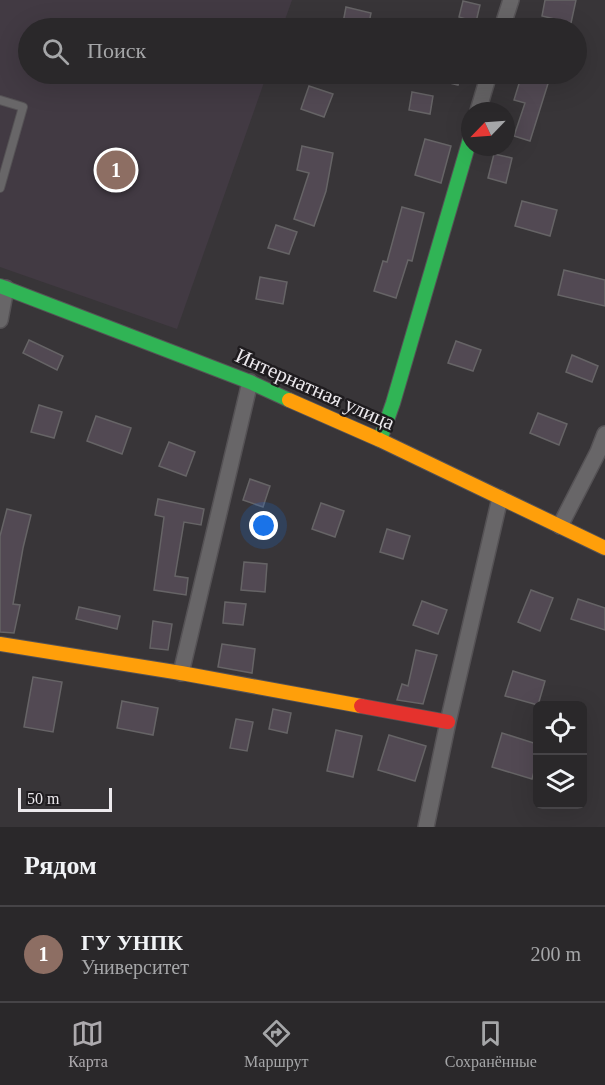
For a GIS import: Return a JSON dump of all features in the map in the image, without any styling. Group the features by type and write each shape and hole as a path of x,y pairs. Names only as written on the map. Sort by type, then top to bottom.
{"street":[{"path":"505,18 511,0"},
{"path":"481,102 486,84"},
{"path":"380,440 393,403 465,156"},
{"path":"0,320 3,287"},
{"name":"Интернатная улица","path":"3,287 250,382 380,440 605,548"},
{"path":"181,673 250,382"},
{"path":"560,526 605,435"},
{"path":"426,827 500,498"},
{"path":"0,644 181,673 448,722"}],"lane":[{"path":"0,100 23,107 0,188"}],"shaded area":[{"path":"0,0 292,0 286,18 18,18 18,84 263,84 177,329 0,267"}],"building":[{"path":"545,0 576,0 572,18 542,16"},
{"path":"463,1 480,5 477,18 459,17"},
{"path":"346,7 371,13 370,18 344,18"},
{"path":"519,84 548,84 530,141 515,136 525,103 514,100"},
{"path":"309,86 333,94 324,117 301,109"},
{"path":"412,92 433,96 430,114 409,110"},
{"path":"425,139 451,146 441,183 415,175"},
{"path":"302,146 333,153 326,191 314,226 294,219 309,173 297,170"},
{"path":"494,156 512,158 506,183 488,178"},
{"path":"522,201 557,210 550,236 515,226"},
{"path":"402,207 424,213 412,261 408,260 396,298 374,291 383,261 387,262"},
{"path":"276,225 297,232 289,254 268,248"},
{"path":"564,270 605,280 605,306 558,295"},
{"path":"260,277 287,282 283,304 256,299"},
{"path":"29,340 63,356 57,370 23,353"},
{"path":"456,341 481,350 473,371 448,363"},
{"path":"572,355 598,366 592,382 566,372"},
{"path":"39,405 62,412 54,438 31,432"},
{"path":"538,413 567,424 559,445 530,433"},
{"path":"96,416 131,428 122,454 87,441"},
{"path":"169,442 195,452 186,476 159,466"},
{"path":"250,479 270,486 263,507 243,500"},
{"path":"158,499 204,509 201,525 184,522 175,576 188,578 186,595 154,590 164,517 155,515"},
{"path":"321,503 344,511 335,537 312,529"},
{"path":"7,509 31,515 13,604 20,605 14,633 0,632 0,536"},
{"path":"387,529 410,536 403,559 380,552"},
{"path":"244,562 267,564 265,592 241,590"},
{"path":"531,590 553,598 540,631 518,622"},
{"path":"578,599 605,608 605,630 571,619"},
{"path":"422,601 447,610 438,634 413,625"},
{"path":"225,602 246,604 243,625 223,623"},
{"path":"79,607 120,616 117,629 76,619"},
{"path":"153,621 172,624 168,650 150,648"},
{"path":"222,644 255,649 252,673 218,667"},
{"path":"416,650 437,655 423,704 397,700 402,684 408,686"},
{"path":"513,671 545,681 539,701 533,701 533,704 505,696"},
{"path":"33,677 62,682 53,732 24,727"},
{"path":"122,701 158,708 153,735 117,728"},
{"path":"273,709 291,713 287,733 269,729"},
{"path":"236,719 253,722 247,751 230,748"},
{"path":"336,730 362,736 353,777 327,771"},
{"path":"502,733 533,743 532,779 492,767"},
{"path":"389,735 426,746 415,781 378,770"}],"traffic: fast":[{"path":"380,440 393,403 465,156"},
{"path":"0,286 250,382 289,400"}],"traffic: slow":[{"path":"289,400 380,440 605,548"},
{"path":"0,644 181,673 361,706"}],"traffic: jam":[{"path":"361,706 448,722"}],"place":[{"name":"ГУ УНПК","path":"116,170"}]}
